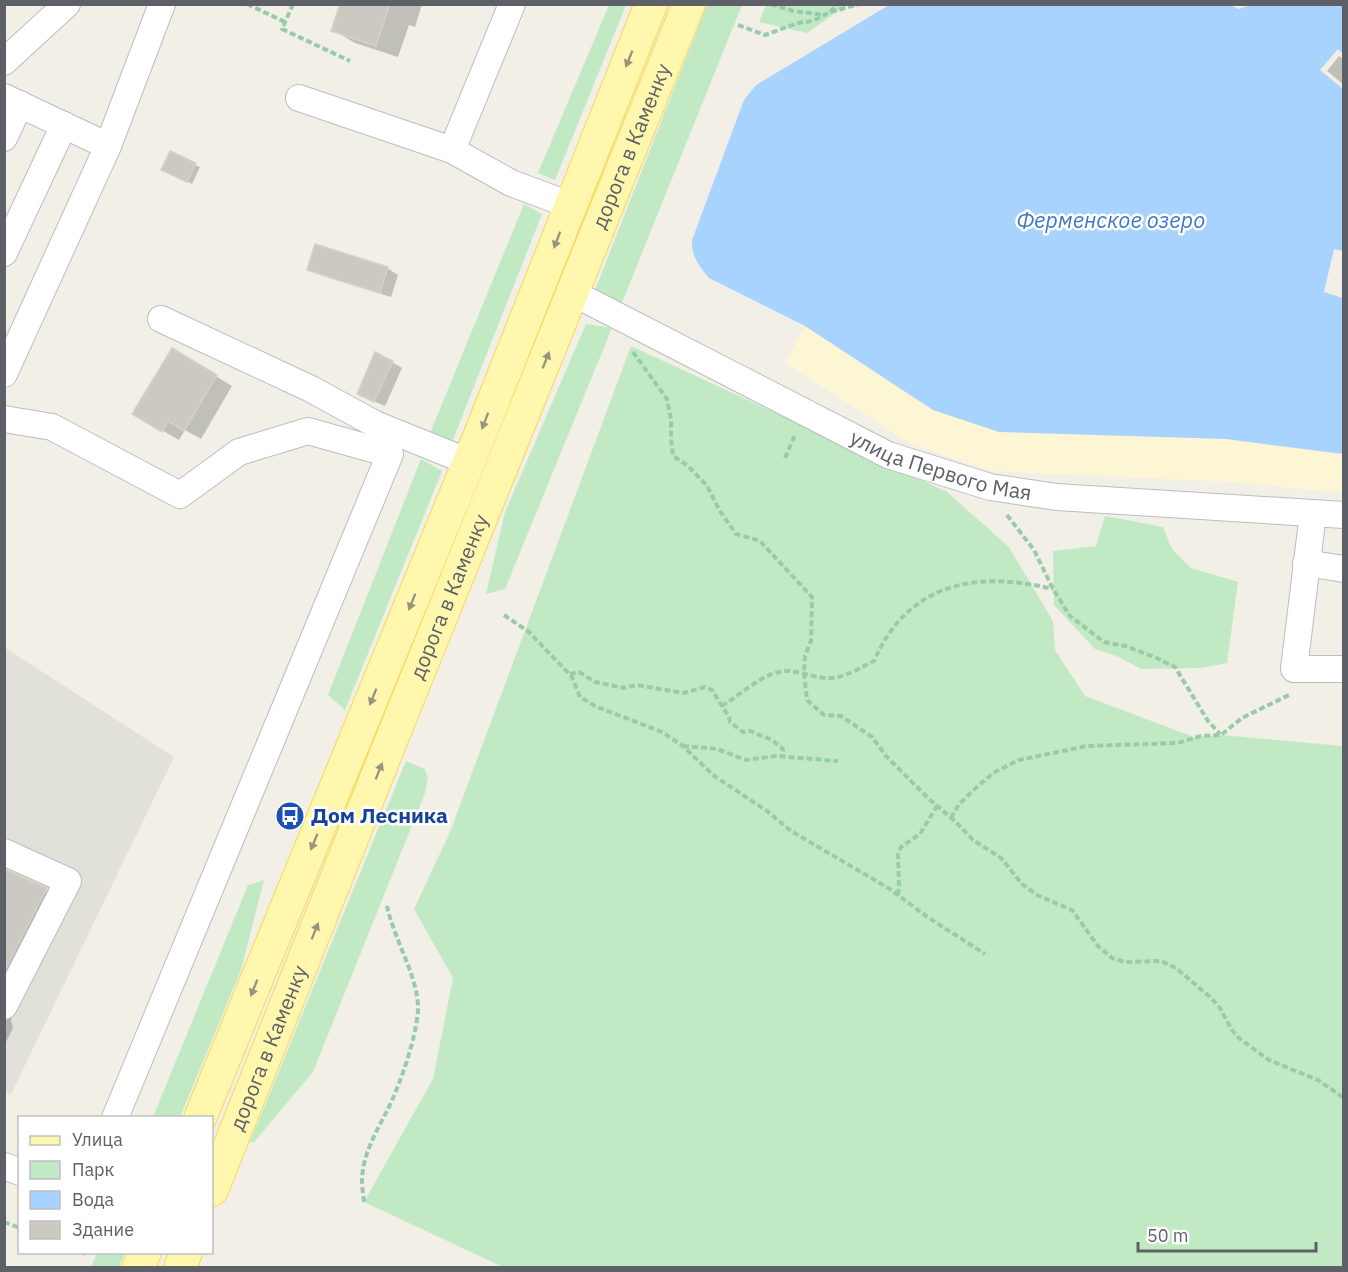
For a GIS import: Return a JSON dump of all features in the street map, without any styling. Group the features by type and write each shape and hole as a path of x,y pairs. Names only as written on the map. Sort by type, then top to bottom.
{"main road":[{"name":"дорога в Каменку","path":"201,1116 469,462 651,4"},
{"name":"дорога в Каменку","path":"213,1187 689,4"},
{"path":"138,1268 144,1254"}],"street":[{"path":"4,62 67,4"},
{"path":"4,374 108,146 162,4"},
{"path":"452,150 512,4"},
{"path":"299,98 452,150 511,183 570,205"},
{"path":"4,138 12,101 108,146"},
{"path":"4,253 64,125"},
{"name":"улица Первого Мая","path":"573,293 888,455 990,487 1057,497 1344,515"},
{"path":"161,319 311,389 375,424 469,462"},
{"path":"4,419 52,427 180,495 239,452 308,431 390,454 116,1116"},
{"path":"1313,513 1294,669 1344,669"},
{"path":"1306,563 1344,568"},
{"path":"4,852 68,881 4,1006"}],"path":[{"path":"248,4 285,22"},
{"path":"293,4 282,29 350,61"},
{"path":"771,4 793,11 827,13 860,4"},
{"path":"738,26 765,35 798,23 813,21 838,4"},
{"path":"628,347 667,399 673,456 688,466 707,486 720,511 736,534 760,541 812,597 811,641 805,656 804,673 807,700 824,715 841,717 872,737 886,756 973,840 1001,858 1022,884 1037,895 1072,910 1098,946 1112,958 1125,962 1161,961 1176,968 1220,1008 1232,1030 1240,1039 1269,1060 1318,1080 1344,1098"},
{"path":"990,487 1004,511 1035,550 1053,590 1070,616 1104,642 1125,646 1175,668 1208,721 1221,735"},
{"path":"722,706 779,672 804,673 826,679 845,675 874,662 882,643 898,622 924,600 951,587 977,581 1031,584 1053,590"},
{"path":"504,615 529,632 569,674 580,697 596,706 662,732 683,746 713,775 791,831 864,873 985,954"},
{"path":"951,818 959,804 993,773 1019,760 1087,746 1178,743 1201,736 1221,735 1242,718 1296,691 1307,669"},
{"path":"569,674 579,672 595,682 624,688 637,685 683,693 705,687 712,690 729,717 729,722 743,732 755,732 778,742 783,749 782,756"},
{"path":"683,746 717,749 746,760 782,756 838,761"},
{"path":"898,896 898,855 901,847 920,834 937,806"},
{"path":"363,1202 362,1178 371,1142 388,1109 411,1048 418,1009 412,976 391,925 387,906"}],"shaded area":[{"path":"4,647 174,757 11,1094 4,1092"}],"green space":[{"path":"766,4 847,5 807,33 759,22"},
{"path":"609,5 626,5 555,180 538,173"},
{"path":"707,5 742,5 621,305 595,290"},
{"path":"524,204 542,214 452,442 428,438"},
{"path":"586,324 612,328 505,589 486,594 505,512"},
{"path":"631,346 947,492 1009,547 1053,621 1055,650 1085,696 1194,737 1221,735 1343,746 1343,1267 503,1267 364,1202 433,1079 453,978 414,909 450,832"},
{"path":"421,459 442,471 345,710 328,695"},
{"path":"1105,516 1163,527 1172,549 1191,568 1238,582 1227,663 1201,668 1141,669 1119,657 1095,649 1054,605 1053,551 1096,546"},
{"path":"406,761 425,769 428,778 425,793 313,1072 254,1142 250,1142"},
{"path":"264,880 241,970 180,1116 153,1116 248,885"},
{"path":"96,1254 125,1254 119,1267 91,1267"}],"sand":[{"path":"805,326 933,410 1226,439 1343,454 1343,493 1234,482 991,471 911,444 785,363"}],"water":[{"name":"Ферменское озеро","path":"1227,4 1239,9 1253,4 1343,5 1343,251 1334,249 1324,292 1343,298 1343,454 1226,439 999,432 933,410 805,326 709,278 696,260 692,240 744,100 756,85 889,5"}],"pier":[{"path":"1338,49 1343,54 1343,89 1320,70"}],"building":[{"path":"340,4 390,4 376,46 331,31"},
{"path":"170,151 196,163 187,182 161,170"},
{"path":"315,244 388,267 380,293 307,270"},
{"path":"172,348 217,375 184,431 168,421 162,432 132,414"},
{"path":"375,352 393,361 374,402 357,394"},
{"path":"4,869 47,888 4,972"}],"place":[{"name":"Дом Лесника","path":"290,816"}]}
